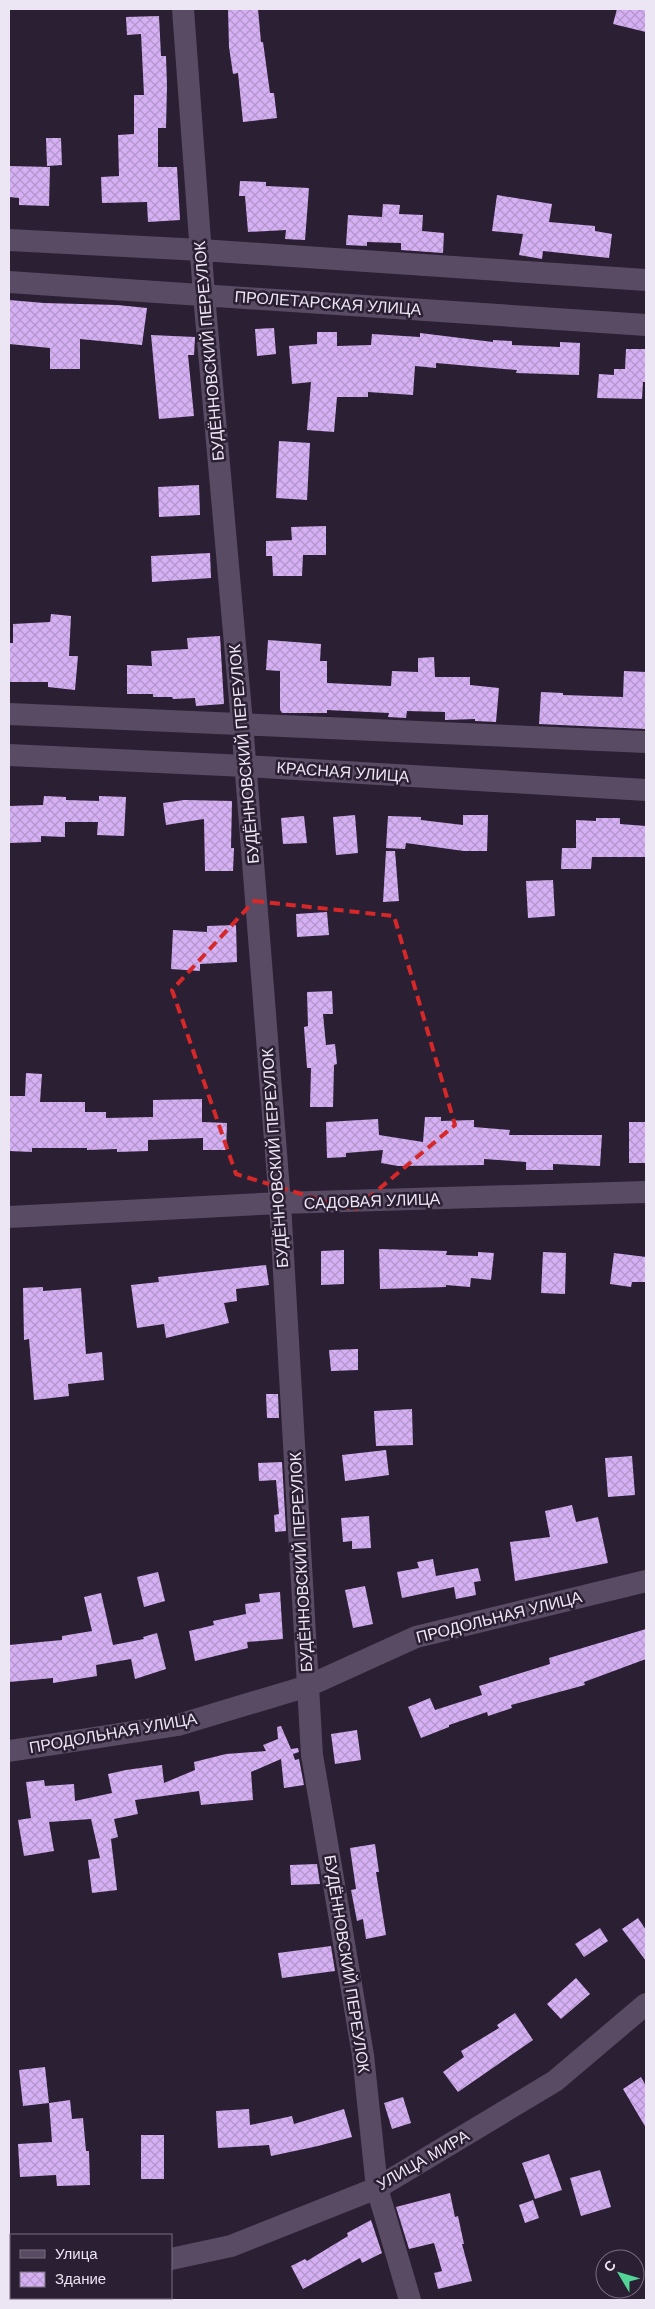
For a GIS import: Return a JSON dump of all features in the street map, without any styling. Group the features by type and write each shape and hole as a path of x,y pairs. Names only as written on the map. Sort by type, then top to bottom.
{"street":[{"name":"БУДЁННОВСКИЙ ПЕРЕУЛОК","path":"183,9 200,250 242,723 280,1203 312,1755 362,2055 377,2188 410,2300"},
{"path":"9,240 200,250 646,280"},
{"name":"ПРОЛЕТАРСКАЯ УЛИЦА","path":"9,282 646,325"},
{"path":"9,714 646,742"},
{"name":"КРАСНАЯ УЛИЦА","path":"9,756 245,766 646,790"},
{"name":"САДОВАЯ УЛИЦА","path":"9,1218 280,1203 646,1192"},
{"name":"ПРОДОЛЬНАЯ УЛИЦА","path":"9,1751 178,1725 308,1686 416,1637 646,1581"},
{"name":"УЛИЦА МИРА","path":"172,2259 231,2246 377,2188 555,2081 646,2004"}],"highlighted area":[{"path":"254,901 394,916 455,1125 354,1210 236,1174 172,990"}],"building":[{"path":"228,9 258,9 261,42 263,42 270,93 274,93 277,118 243,122 238,73 233,74 229,47"},
{"path":"617,9 646,9 646,32 613,24"},
{"path":"159,16 161,56 166,56 167,86 166,128 158,128 158,167 177,167 180,220 148,222 147,202 102,203 101,177 119,176 118,135 134,134 134,95 144,95 141,34 127,35 126,17"},
{"path":"46,138 61,138 62,165 47,166"},
{"path":"9,166 50,167 49,206 19,205 19,198 9,197"},
{"path":"240,181 266,182 266,186 309,188 305,240 285,239 286,230 248,232 245,196 239,196"},
{"path":"497,195 552,204 549,222 595,226 595,231 612,234 609,258 543,251 542,259 519,255 523,234 492,231"},
{"path":"383,204 400,205 399,214 423,215 422,231 444,233 443,253 401,250 401,243 367,242 367,246 346,245 348,215 382,217"},
{"path":"9,300 147,308 142,345 80,339 80,369 50,369 50,348 9,344"},
{"path":"274,328 276,354 257,356 255,329"},
{"path":"317,332 337,332 337,346 371,345 372,334 420,337 420,333 493,342 493,340 512,341 512,345 560,347 560,342 580,343 579,375 516,373 517,370 436,363 436,368 415,366 413,395 368,392 368,397 337,397 334,432 307,430 311,382 292,384 289,346 317,344"},
{"path":"151,335 195,337 194,355 188,355 194,416 159,419"},
{"path":"626,349 646,349 646,382 643,382 642,399 597,398 599,374 614,375 614,369 625,369"},
{"path":"279,441 310,443 307,500 276,498"},
{"path":"199,485 200,515 159,517 158,487"},
{"path":"326,526 326,555 303,555 302,576 273,576 272,556 266,556 266,541 292,540 291,527"},
{"path":"210,553 211,578 152,582 151,556"},
{"path":"51,614 71,616 69,656 78,656 75,690 48,687 48,682 9,682 9,643 13,643 13,624 50,622"},
{"path":"220,636 224,704 196,706 195,698 173,699 172,697 153,697 153,694 127,694 127,665 152,666 151,651 188,649 187,638"},
{"path":"268,640 321,644 320,661 327,661 327,683 391,686 392,671 418,672 418,658 434,657 435,677 470,677 470,685 499,688 496,722 475,721 475,719 445,720 445,712 407,711 406,718 388,717 389,713 327,710 327,713 282,713 280,710 280,671 266,670"},
{"path":"624,671 646,672 646,729 539,724 541,692 563,693 563,695 623,697"},
{"path":"44,796 66,797 66,800 99,801 99,796 126,797 124,836 97,835 98,822 65,822 65,837 41,836 41,842 9,843 9,806 43,805"},
{"path":"184,800 232,801 231,848 234,848 233,871 205,871 204,819 166,825 163,803"},
{"path":"355,815 358,853 336,855 333,817"},
{"path":"463,815 488,815 487,851 464,851 406,843 405,849 386,848 388,816 421,817 421,820 463,825"},
{"path":"304,816 307,843 283,844 281,818"},
{"path":"596,818 620,818 620,824 646,826 646,857 592,857 591,869 561,869 562,848 576,848 576,820 596,821"},
{"path":"386,851 395,851 399,901 383,902"},
{"path":"553,880 555,916 528,918 526,881"},
{"path":"327,912 329,935 297,937 296,914"},
{"path":"236,925 237,962 200,964 200,971 171,969 173,930 207,932 207,926"},
{"path":"332,991 333,1014 323,1014 326,1045 335,1044 337,1064 334,1065 333,1107 310,1107 311,1068 307,1068 304,1027 308,1026 307,992"},
{"path":"26,1073 42,1074 40,1102 85,1102 85,1112 106,1112 106,1118 153,1117 153,1100 202,1099 202,1122 227,1123 226,1150 203,1150 203,1138 148,1140 148,1151 117,1152 117,1149 32,1148 32,1152 9,1151 9,1096 25,1096"},
{"path":"425,1117 441,1117 441,1121 474,1120 474,1127 510,1130 509,1135 602,1135 600,1166 553,1164 553,1170 526,1170 526,1162 484,1159 484,1165 398,1166 381,1163 383,1150 346,1153 346,1157 327,1158 326,1122 378,1119 379,1135 423,1142"},
{"path":"629,1122 646,1122 646,1163 629,1163"},
{"path":"379,1249 447,1251 446,1255 478,1256 478,1252 494,1253 491,1280 471,1278 470,1287 446,1285 446,1287 380,1289"},
{"path":"344,1250 344,1284 321,1285 321,1251"},
{"path":"543,1252 566,1253 565,1294 541,1293"},
{"path":"614,1253 646,1257 646,1282 632,1282 631,1287 610,1284"},
{"path":"266,1265 269,1285 236,1289 237,1301 224,1303 229,1323 166,1338 164,1324 137,1328 131,1285 159,1282 158,1277"},
{"path":"43,1287 43,1291 81,1288 86,1354 102,1352 104,1380 68,1384 69,1396 34,1400 29,1339 24,1340 23,1288"},
{"path":"358,1349 358,1370 331,1371 329,1350"},
{"path":"266,1394 278,1394 279,1418 267,1418"},
{"path":"412,1409 413,1445 376,1446 374,1411"},
{"path":"386,1450 389,1475 345,1481 342,1455"},
{"path":"632,1456 635,1495 608,1497 605,1458"},
{"path":"282,1462 286,1531 275,1532 274,1515 279,1514 276,1480 259,1481 258,1463"},
{"path":"572,1505 576,1522 598,1517 608,1563 515,1581 510,1542 550,1537 545,1511"},
{"path":"369,1516 371,1548 352,1549 352,1541 343,1542 341,1518"},
{"path":"433,1559 436,1576 478,1568 481,1581 474,1582 476,1595 456,1599 454,1587 402,1598 397,1572 419,1568 417,1562"},
{"path":"158,1572 165,1601 144,1607 137,1577"},
{"path":"365,1586 373,1624 353,1628 345,1590"},
{"path":"280,1592 283,1639 247,1642 248,1648 195,1661 189,1631 214,1625 213,1621 246,1614 245,1604 260,1602 259,1594"},
{"path":"101,1593 113,1645 144,1639 143,1637 157,1633 166,1669 135,1679 131,1659 96,1665 97,1676 53,1683 53,1678 9,1682 9,1645 62,1640 62,1636 92,1631 84,1597"},
{"path":"646,1629 646,1659 584,1682 585,1685 511,1705 512,1708 488,1716 487,1712 449,1725 449,1727 421,1738 408,1707 430,1698 435,1710 482,1695 479,1686 550,1664 549,1658"},
{"path":"281,1726 291,1749 298,1748 299,1752 293,1754 295,1760 299,1759 304,1785 284,1788 281,1759 251,1772 253,1800 201,1805 199,1791 135,1800 138,1814 114,1819 118,1837 111,1839 117,1890 92,1893 88,1860 100,1858 91,1819 49,1822 54,1851 24,1856 18,1820 31,1818 26,1782 44,1780 45,1786 74,1784 75,1801 112,1793 108,1774 126,1770 162,1765 164,1783 195,1770 194,1762 226,1754 266,1751 263,1745 278,1739 277,1727"},
{"path":"357,1730 361,1760 335,1764 331,1734"},
{"path":"375,1844 379,1872 376,1872 386,1935 366,1939 363,1919 357,1921 351,1890 356,1889 350,1848"},
{"path":"317,1864 320,1884 291,1885 290,1865"},
{"path":"638,1918 646,1930 646,1961 622,1929"},
{"path":"600,1928 608,1941 584,1957 575,1944"},
{"path":"331,1946 335,1971 282,1978 278,1953"},
{"path":"576,1978 590,1994 561,2019 547,2004"},
{"path":"515,2013 533,2040 458,2092 443,2072 464,2057 461,2051 499,2028 497,2025"},
{"path":"45,2067 49,2103 23,2106 19,2070"},
{"path":"641,2077 646,2086 646,2128 623,2089"},
{"path":"403,2097 411,2123 392,2129 384,2103"},
{"path":"70,2100 72,2119 83,2118 86,2151 89,2151 90,2185 57,2186 56,2175 20,2177 18,2144 52,2142 49,2103"},
{"path":"249,2109 250,2125 292,2116 294,2124 344,2109 352,2137 271,2156 269,2145 218,2148 216,2111"},
{"path":"141,2135 164,2135 164,2179 141,2179"},
{"path":"549,2154 562,2190 535,2199 522,2163"},
{"path":"600,2170 611,2207 581,2216 570,2178"},
{"path":"450,2193 455,2217 458,2216 464,2244 462,2244 472,2281 438,2289 434,2273 442,2271 434,2243 409,2249 396,2207"},
{"path":"533,2200 539,2218 525,2223 519,2205"},
{"path":"371,2220 382,2253 362,2263 360,2258 303,2289 291,2266 305,2259 307,2261 348,2236 347,2233"}]}
